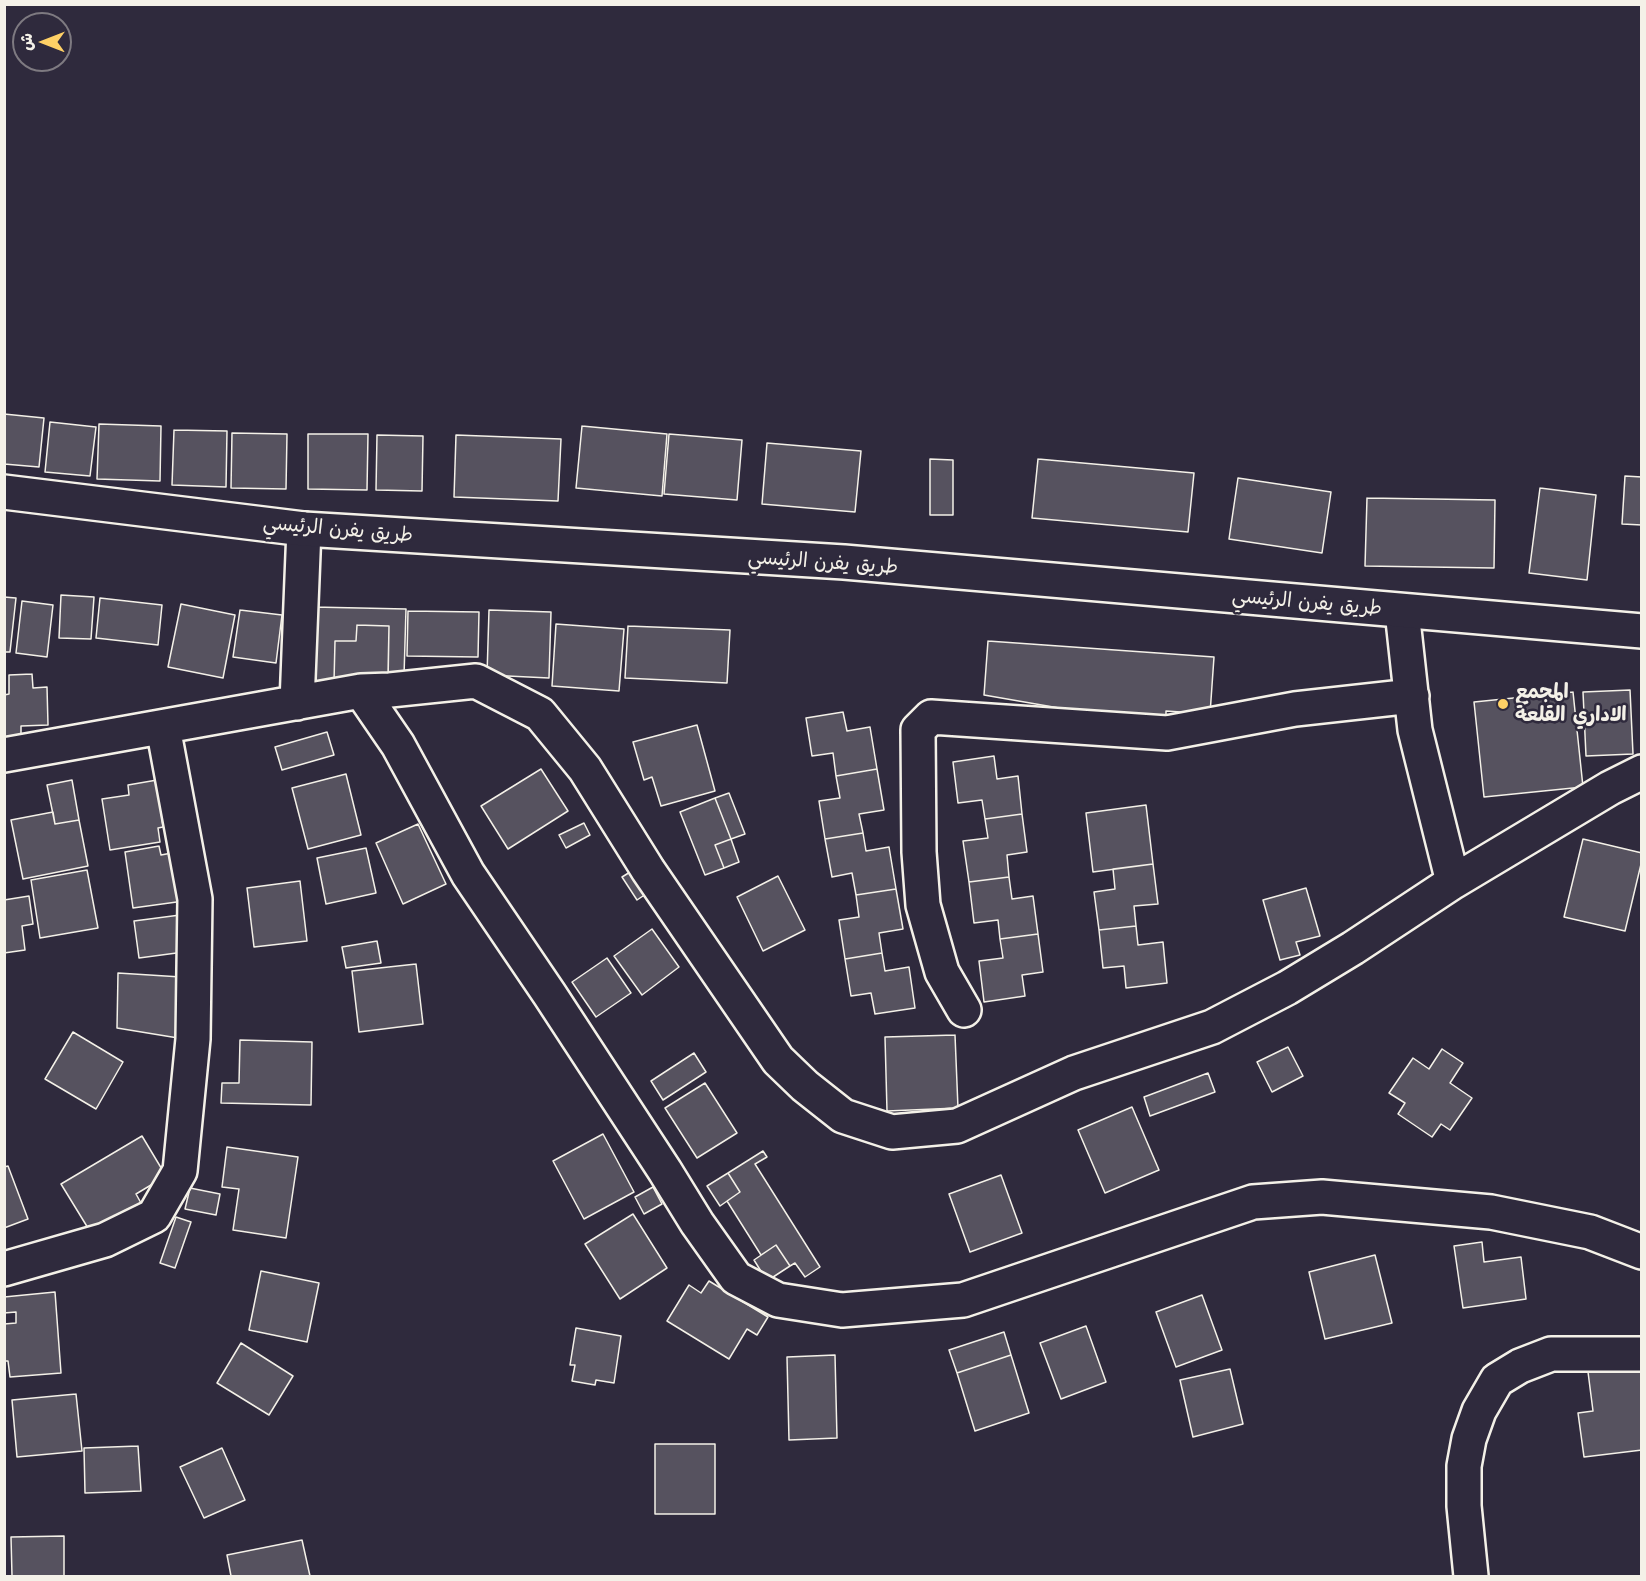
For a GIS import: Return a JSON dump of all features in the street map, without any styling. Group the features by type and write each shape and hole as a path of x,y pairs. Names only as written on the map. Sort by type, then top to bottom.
{"street":[{"name":"طريق يفرن الرئيسي","path":"4,492 304,529 844,562 1641,631"},
{"path":"297,703 304,529"},
{"path":"1402,611 1415,730 1454,882"},
{"path":"4,755 361,691 476,681 540,714 585,770 655,880 778,1060 805,1086 843,1116 892,1132 957,1126 1074,1073 1212,1027 1287,988 1454,882 1610,788 1641,772"},
{"path":"361,691 398,745 468,874 697,1223 735,1278 778,1300 842,1310 963,1300 1253,1202 1322,1197 1491,1212 1590,1232 1641,1252"},
{"path":"964,1011 942,972 923,905 919,852 918,730 931,717 1167,732 1295,709 1412,696"},
{"path":"4,1269 105,1240 154,1216 180,1171 193,1039 195,899 163,727"},
{"path":"1471,1576 1464,1506 1464,1466 1469,1439 1479,1411 1497,1380 1520,1366 1551,1354 1641,1354"}],"building":[{"path":"4,414 44,418 39,467 4,464"},
{"path":"50,422 96,427 90,476 45,472"},
{"path":"99,424 161,426 160,481 97,479"},
{"path":"582,426 667,434 662,496 576,488"},
{"path":"174,430 227,431 226,487 172,485"},
{"path":"232,433 287,434 286,489 231,488"},
{"path":"308,434 368,434 367,490 308,489"},
{"path":"669,434 742,440 737,500 664,494"},
{"path":"377,435 423,436 422,491 376,490"},
{"path":"456,435 561,439 558,501 454,497"},
{"path":"767,443 861,451 855,512 762,504"},
{"path":"930,459 953,460 953,515 930,515"},
{"path":"1038,459 1194,473 1188,532 1032,518"},
{"path":"1625,476 1642,477 1642,525 1622,524"},
{"path":"1238,478 1331,492 1322,553 1229,539"},
{"path":"1540,488 1596,495 1587,580 1529,573"},
{"path":"1367,498 1495,500 1494,568 1365,566"},
{"path":"61,595 94,597 91,639 59,638"},
{"path":"4,597 16,598 10,652 4,652"},
{"path":"100,598 162,605 158,645 96,638"},
{"path":"22,601 53,605 47,657 16,653"},
{"path":"181,604 235,615 223,678 168,667"},
{"path":"313,607 406,609 404,676 388,675 389,626 357,625 356,641 335,641 334,682 311,681"},
{"path":"240,610 282,615 276,663 233,657"},
{"path":"489,610 551,612 549,678 487,675"},
{"path":"408,611 479,612 478,657 407,656"},
{"path":"556,624 624,629 619,691 552,686"},
{"path":"357,625 389,626 388,684 334,682 335,641 356,641"},
{"path":"628,626 730,630 727,683 625,678"},
{"path":"988,641 1214,657 1210,714 1166,711 1166,722 1134,721 984,695"},
{"path":"32,674 33,688 47,687 48,725 21,726 21,736 4,737 4,695 9,694 9,675"},
{"path":"1630,690 1633,754 1586,756 1583,692"},
{"path":"1573,692 1583,787 1484,797 1474,702"},
{"path":"843,712 847,731 870,727 877,769 836,776 833,753 812,756 806,718"},
{"path":"697,725 715,791 661,806 652,777 644,780 633,742"},
{"path":"327,732 334,755 282,770 275,747"},
{"path":"994,756 997,779 1018,776 1022,814 985,819 982,800 958,803 953,762"},
{"path":"541,769 568,811 508,849 481,806"},
{"path":"877,769 884,810 859,814 863,833 825,839 819,801 840,798 836,776"},
{"path":"346,774 361,835 308,849 292,788"},
{"path":"72,780 79,820 55,824 47,785"},
{"path":"157,780 163,827 158,828 160,842 110,850 102,799 129,795 128,785"},
{"path":"729,793 745,834 731,839 715,798"},
{"path":"715,798 731,839 715,845 724,868 705,875 680,812"},
{"path":"1146,805 1153,864 1093,872 1086,813"},
{"path":"53,812 55,824 79,820 88,866 23,879 11,820"},
{"path":"1022,814 1027,852 1007,855 1009,877 969,882 963,841 988,838 985,819"},
{"path":"584,823 590,835 566,848 559,835"},
{"path":"418,824 446,884 403,904 376,843"},
{"path":"863,833 866,851 889,847 896,889 856,895 852,873 832,877 825,839"},
{"path":"731,839 739,862 724,868 715,845"},
{"path":"1583,839 1642,853 1625,931 1564,917"},
{"path":"159,846 161,855 177,852 184,901 133,908 125,852"},
{"path":"366,848 376,893 326,904 317,858"},
{"path":"1153,864 1158,904 1134,906 1136,926 1099,930 1094,892 1115,889 1113,869"},
{"path":"635,869 649,892 637,900 622,877"},
{"path":"87,870 98,928 40,938 31,880"},
{"path":"778,876 805,930 763,951 737,897"},
{"path":"1009,877 1012,899 1033,896 1038,934 1000,939 998,920 974,923 969,882"},
{"path":"300,881 307,941 254,947 247,888"},
{"path":"1306,888 1320,936 1296,942 1300,955 1280,960 1263,900"},
{"path":"896,889 903,929 879,933 882,953 845,959 839,920 859,917 856,895"},
{"path":"29,896 33,924 22,926 25,950 4,953 4,900"},
{"path":"180,915 184,952 139,958 134,921"},
{"path":"1136,926 1138,945 1163,942 1167,983 1126,988 1124,966 1103,968 1099,930"},
{"path":"652,929 679,967 642,995 614,956"},
{"path":"1038,934 1043,972 1022,975 1025,996 984,1002 979,961 1003,958 1000,939"},
{"path":"377,941 381,963 346,968 342,947"},
{"path":"882,953 885,971 909,967 915,1008 875,1014 871,993 851,996 845,959"},
{"path":"607,958 631,993 596,1017 572,982"},
{"path":"416,964 423,1024 359,1032 352,971"},
{"path":"118,973 181,977 178,1038 117,1028"},
{"path":"73,1032 123,1062 96,1109 45,1079"},
{"path":"955,1035 958,1108 887,1111 885,1037"},
{"path":"240,1040 312,1042 311,1105 221,1103 222,1083 239,1083"},
{"path":"1288,1047 1303,1076 1272,1092 1257,1062"},
{"path":"1442,1049 1463,1063 1450,1083 1472,1098 1450,1130 1441,1124 1432,1137 1398,1114 1405,1103 1389,1093 1413,1058 1429,1069"},
{"path":"694,1053 706,1072 663,1100 651,1081"},
{"path":"1208,1073 1215,1092 1150,1116 1144,1097"},
{"path":"705,1083 737,1133 697,1158 665,1108"},
{"path":"1132,1107 1159,1170 1105,1193 1078,1130"},
{"path":"603,1134 634,1192 584,1219 553,1161"},
{"path":"142,1136 166,1176 136,1194 141,1203 91,1233 61,1184"},
{"path":"227,1147 298,1157 286,1238 233,1230 239,1189 222,1187"},
{"path":"763,1151 767,1157 755,1164 820,1267 805,1277 795,1263 790,1266 776,1245 761,1255 727,1201 740,1192 728,1173"},
{"path":"8,1166 28,1219 4,1228 4,1167"},
{"path":"728,1173 740,1192 720,1206 707,1186"},
{"path":"1001,1175 1022,1233 970,1252 949,1194"},
{"path":"653,1187 662,1204 644,1214 635,1197"},
{"path":"190,1188 220,1194 216,1215 185,1209"},
{"path":"633,1214 667,1268 620,1299 585,1244"},
{"path":"176,1217 191,1222 175,1268 160,1263"},
{"path":"1482,1242 1484,1262 1521,1257 1526,1299 1463,1308 1454,1246"},
{"path":"776,1245 790,1266 767,1281 754,1260"},
{"path":"1375,1255 1392,1323 1325,1339 1309,1272"},
{"path":"261,1271 319,1283 307,1342 249,1330"},
{"path":"709,1281 768,1317 757,1335 747,1329 729,1359 667,1321 689,1285 701,1293"},
{"path":"55,1292 61,1373 10,1377 8,1361 4,1361 4,1324 16,1323 16,1312 4,1313 4,1297"},
{"path":"1202,1295 1222,1350 1176,1367 1156,1312"},
{"path":"1086,1326 1106,1382 1061,1399 1040,1343"},
{"path":"576,1328 621,1336 614,1383 596,1380 595,1385 572,1381 575,1365 570,1365"},
{"path":"1004,1332 1011,1355 957,1373 949,1350"},
{"path":"241,1343 293,1376 269,1415 217,1383"},
{"path":"835,1355 837,1438 789,1440 787,1357"},
{"path":"1011,1355 1029,1413 975,1431 957,1373"},
{"path":"1642,1366 1642,1450 1584,1457 1578,1413 1593,1411 1588,1372"},
{"path":"1230,1369 1243,1424 1193,1437 1180,1380"},
{"path":"76,1394 82,1451 17,1457 12,1400"},
{"path":"655,1444 715,1444 715,1514 655,1514"},
{"path":"138,1446 141,1491 85,1493 84,1448"},
{"path":"222,1448 245,1500 204,1518 180,1467"},
{"path":"64,1536 64,1576 12,1576 11,1537"},
{"path":"302,1540 310,1576 231,1576 227,1555"}],"place":[{"name":"المجمع الاداري القلعة","path":"1503,704"}]}
